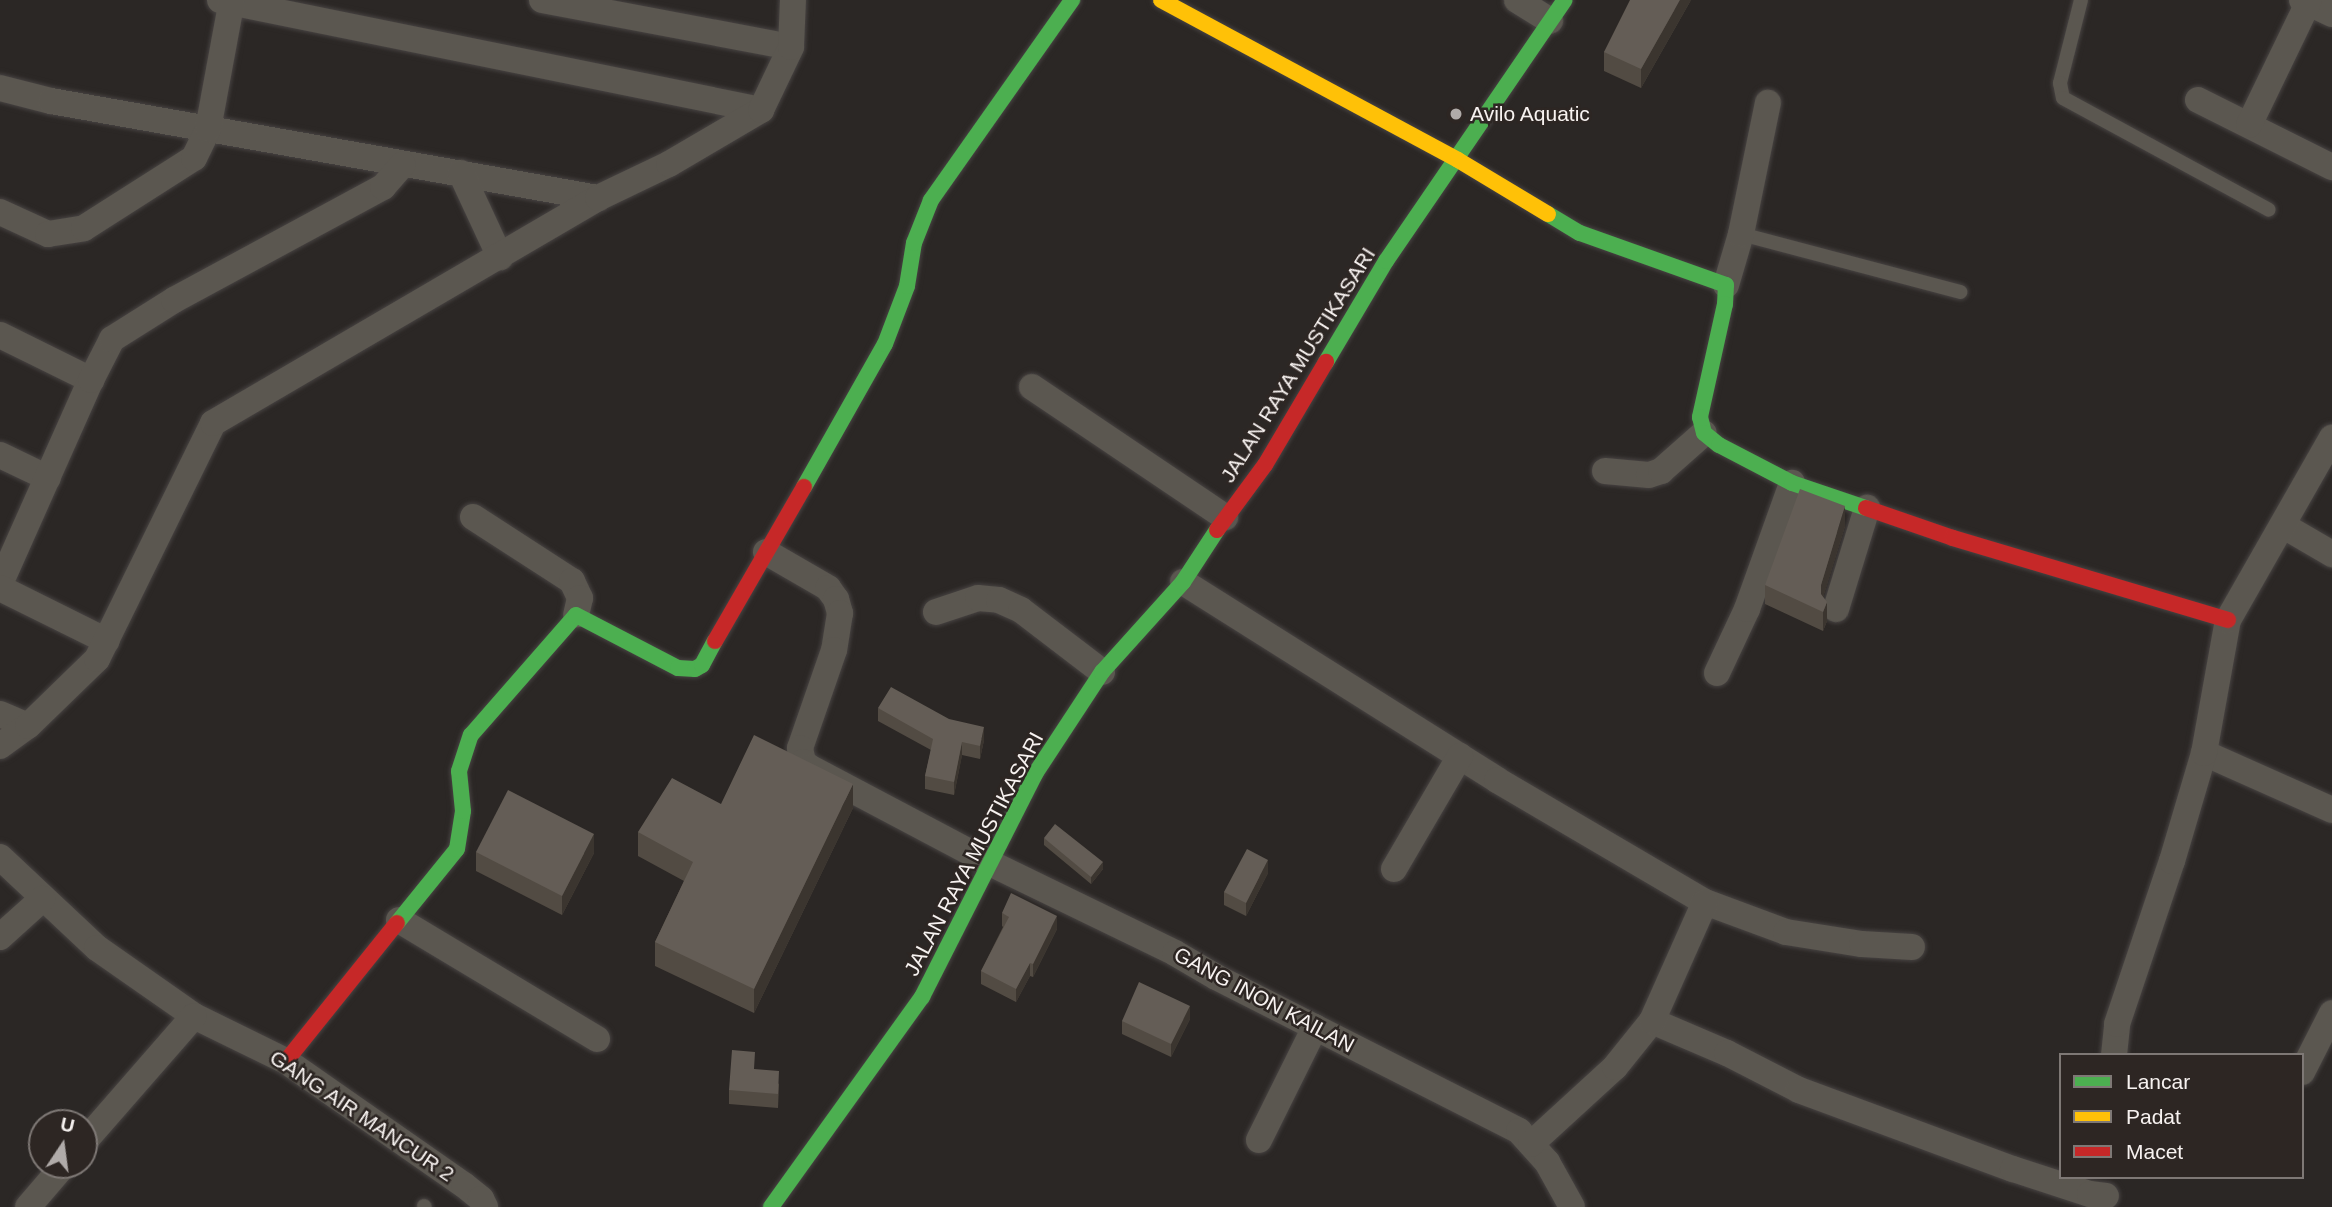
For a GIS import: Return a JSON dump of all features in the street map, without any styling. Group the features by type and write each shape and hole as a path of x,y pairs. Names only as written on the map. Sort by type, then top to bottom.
{"street":[{"path":"542,0 791,47"},
{"path":"0,746 28,726 97,659 212,423 597,198 669,163 761,110 791,47 793,0"},
{"path":"576,615 678,668 695,669 702,666 885,344 907,286 914,243 932,201 1072,0"},
{"path":"1161,0 1458,160 1580,233 1726,285"},
{"path":"1517,0 1550,22"},
{"name":"JALAN RAYA MUSTIKASARI","path":"771,1207 815,1150 922,997 992,864 1035,774 1102,672 1183,582 1225,517 1265,465 1386,261 1458,160 1565,0"},
{"path":"0,212 48,234 83,228 194,158 208,129 228,1 761,110"},
{"path":"2249,125 2305,1 2332,14"},
{"path":"0,88 51,101 597,198"},
{"path":"2198,100 2332,167"},
{"path":"1768,103 1741,234 1726,285 1725,304 1700,417 1704,433 1719,445 1792,483 2063,573 2228,620"},
{"path":"107,641 0,586 90,380 112,339 174,300 383,187 402,164"},
{"path":"461,173 500,257"},
{"path":"0,335 90,380"},
{"path":"1032,387 1225,517"},
{"path":"1605,471 1649,475 1661,471 1704,433"},
{"path":"2114,1053 2117,1024 2172,861 2204,753 2228,620 2332,438"},
{"path":"0,455 48,478"},
{"path":"1717,673 1747,609 1792,483"},
{"path":"1836,609 1867,508"},
{"path":"286,1061 457,849 463,811 459,771 471,735 576,615 580,598 572,581 473,517"},
{"path":"2284,526 2332,554"},
{"name":"GANG INON KAILAN","path":"766,552 828,588 836,599 840,613 834,650 800,748 803,762 992,864 1175,953 1519,1131 1547,1162 1572,1207"},
{"path":"1183,582 1460,757 1705,902 1786,932 1862,944 1912,947"},
{"path":"936,612 978,598 999,600 1021,610 1102,672"},
{"path":"0,714 28,726"},
{"path":"2204,753 2332,810"},
{"path":"1394,869 1460,757"},
{"name":"GANG AIR MANCUR 2","path":"0,857 97,948 194,1016 286,1061 464,1185 481,1199 485,1207"},
{"path":"0,937 42,899"},
{"path":"1531,1144 1615,1067 1652,1021 1705,902"},
{"path":"399,920 597,1039"},
{"path":"98,1126 194,1016"},
{"path":"1652,1021 1727,1053 1800,1090 1929,1139 2098,1196"},
{"path":"1259,1140 1315,1027"},
{"path":"2304,1069 2328,1031"},
{"path":"28,1207 52,1179"}],"lane":[{"path":"2081,0 2060,83 2063,98 2067,103 2269,210"},
{"path":"1741,234 1960,292"}],"building":[{"path":"1630,0 1680,0 1641,69 1604,52"},
{"path":"1800,489 1845,506 1821,585 1821,594 1827,602 1823,612 1765,585"},
{"path":"891,687 949,719 984,727 980,746 962,742 954,782 925,776 933,739 878,708"},
{"path":"754,735 853,784 754,989 655,942 693,862 638,832 672,778 721,804"},
{"path":"508,790 594,834 562,896 476,852"},
{"path":"1055,824 1103,862 1091,877 1044,838"},
{"path":"1247,849 1268,860 1246,903 1224,892"},
{"path":"1011,893 1057,916 1033,964 1030,963 1016,989 981,971 1009,917 1002,913"},
{"path":"1139,982 1190,1006 1171,1044 1122,1021"},
{"path":"732,1050 755,1052 754,1069 779,1071 778,1094 729,1090"}],"traffic: fast":[{"path":"804,487 885,344 907,286 914,243 931,200 1072,0"},
{"path":"1326,362 1386,261 1565,0"},
{"path":"1548,214 1580,233 1726,285 1725,304 1700,417 1704,433 1719,445 1792,483 1866,508"},
{"path":"771,1207 922,997 1035,774 1102,672 1183,582 1217,530"},
{"path":"397,923 457,849 463,811 459,771 471,735 576,615 678,668 695,669 702,665 715,641"}],"traffic: slow":[{"path":"1161,0 1458,160 1548,214"}],"traffic: jam":[{"path":"1217,530 1265,465 1326,362"},
{"path":"715,641 804,487"},
{"path":"1866,508 1953,538 2228,620"},
{"path":"286,1061 397,923"}],"place":[{"name":"Avilo Aquatic","path":"1456,114"}]}
